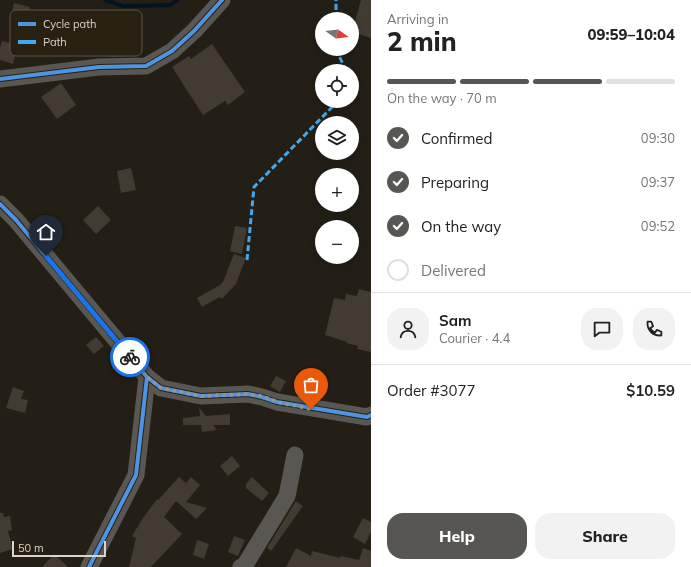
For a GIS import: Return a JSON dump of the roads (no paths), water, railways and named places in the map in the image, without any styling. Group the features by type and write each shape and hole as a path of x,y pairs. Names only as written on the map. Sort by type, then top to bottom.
{"street":[{"path":"0,79 99,67 146,66 172,51 194,31 222,0"},
{"path":"0,204 16,220 147,377 161,388 201,396 248,394 262,396 277,402 370,417"},
{"path":"89,567 136,475 147,377"},
{"path":"246,566 286,496 295,454"}],"waterway":[{"path":"105,0 123,6 170,5 177,0"}]}
